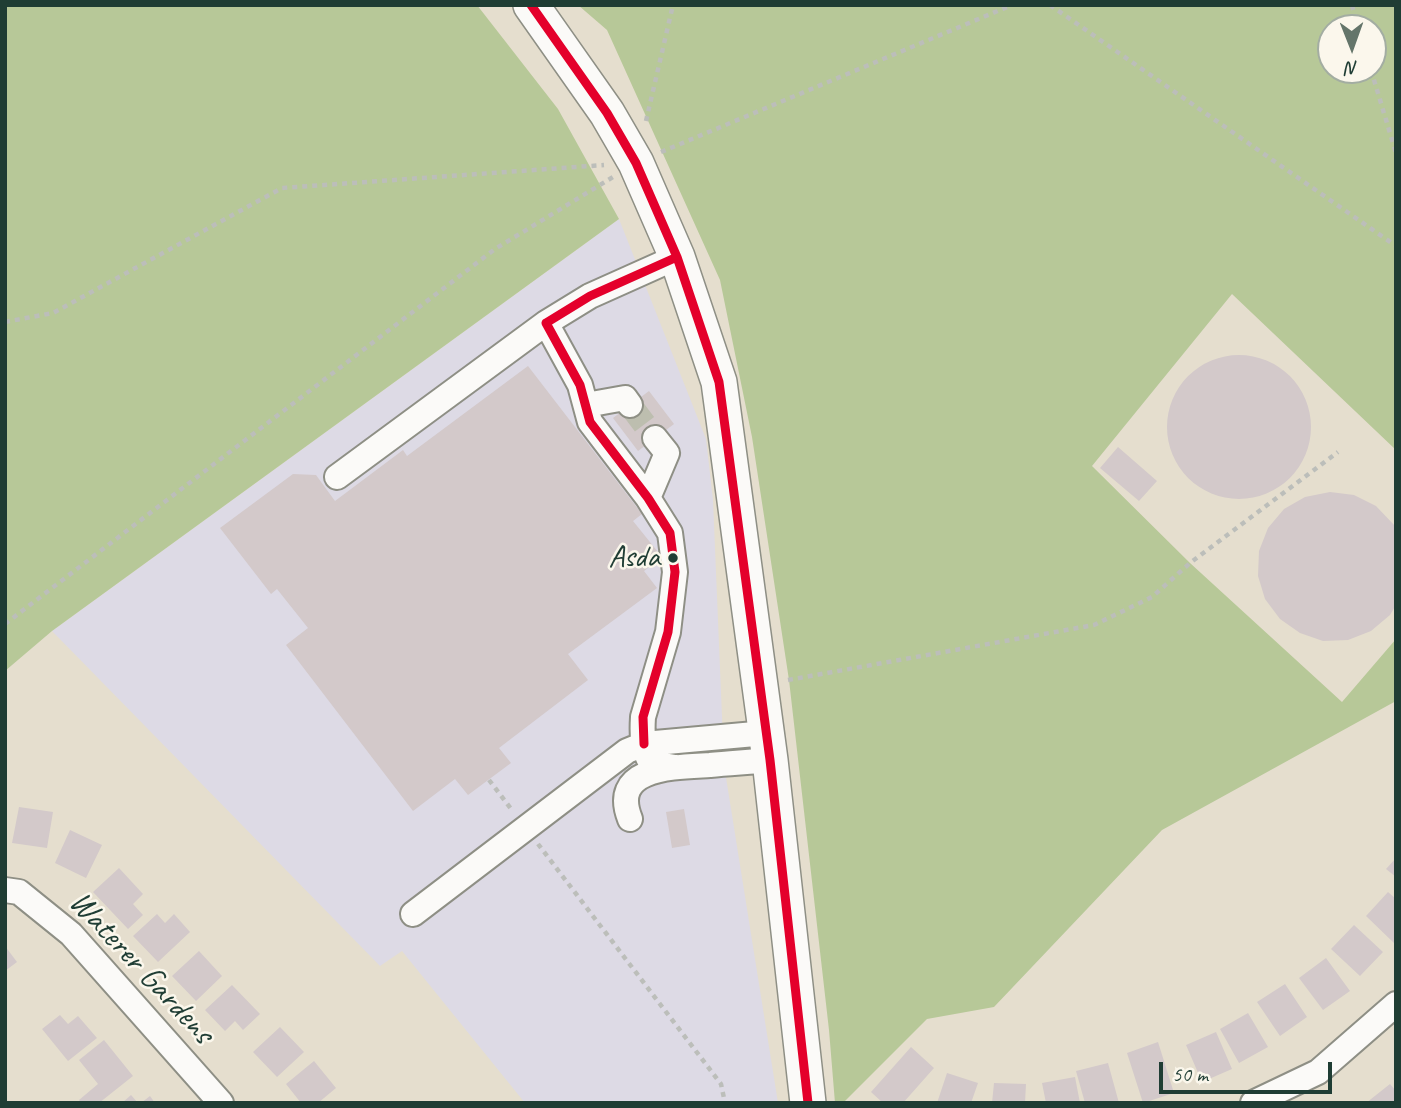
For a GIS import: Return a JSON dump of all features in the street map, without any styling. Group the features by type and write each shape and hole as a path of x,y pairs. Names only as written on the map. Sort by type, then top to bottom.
{"highway":[{"path":"531,5 607,113 636,163 677,257 719,382 768,747 808,1103"}],"street":[{"path":"337,477 546,323 590,296 677,257"},
{"path":"546,323 580,385 590,422 648,498 670,533 675,572 668,632 643,718 646,755 651,762 675,767"},
{"path":"586,405 625,398 630,405"},
{"path":"648,498 667,453 655,438"},
{"path":"414,915 627,751 644,744 768,747"},
{"path":"590,777 628,807 631,784 642,776 768,747"},
{"name":"Waterer Gardens","path":"5,890 19,892 71,934 221,1103"},
{"path":"1253,1103 1318,1072 1396,1004"}],"path":[{"path":"636,163 673,5"},
{"path":"5,624 495,249 636,163 1012,5"},
{"path":"1050,5 1396,246"},
{"path":"1375,84 1396,153"},
{"path":"5,322 53,313 282,188 636,163"},
{"path":"759,684 1094,625 1152,597 1190,563 1338,452"},
{"path":"489,780 721,1084 725,1103"}],"shaded area":[{"path":"619,219 706,439 713,500 724,765 778,1103 525,1103 402,951 380,966 52,631"}],"green space":[{"path":"5,5 477,5 558,109 619,219 52,631 5,671"},
{"path":"578,5 1396,5 1396,450 1232,294 1092,466 1190,563 1342,702 1396,639 1396,701 1162,830 994,1007 927,1019 843,1103 835,1103 789,680 752,437 720,280 607,30"}],"building":[{"path":"1239,355 1267,360 1290,376 1306,399 1311,427 1306,455 1290,478 1267,494 1239,499 1211,494 1188,478 1172,455 1167,427 1172,399 1188,376 1211,360"},
{"name":"Asda","path":"528,366 642,514 633,521 662,557 644,571 657,588 568,654 588,680 499,748 511,763 468,795 455,779 413,811 286,645 308,628 277,589 271,594 220,528 293,474 316,475 335,501 403,450 407,456"},
{"name":"Asda","path":"649,391 674,424 638,451 613,418"},
{"path":"1118,447 1157,481 1139,501 1100,468"},
{"path":"1330,492 1354,495 1376,506 1396,527 1396,605 1390,615 1371,631 1348,640 1323,641 1300,633 1280,619 1265,599 1258,576 1259,551 1268,528 1284,509 1305,497"},
{"path":"19,807 53,812 47,848 12,843"},
{"path":"684,809 690,845 672,848 666,812"},
{"path":"70,830 102,845 86,878 55,863"},
{"path":"1396,858 1396,877 1386,869"},
{"path":"119,868 143,894 133,904 143,915 128,929 93,892"},
{"path":"1388,892 1396,899 1394,943 1366,916"},
{"path":"157,914 165,923 174,914 190,932 158,962 133,936"},
{"path":"1354,925 1383,952 1360,976 1331,949"},
{"path":"5,946 17,962 5,971"},
{"path":"199,951 222,976 196,1001 172,976"},
{"path":"1326,958 1350,991 1323,1010 1299,978"},
{"path":"1285,984 1307,1017 1280,1036 1257,1002"},
{"path":"232,985 260,1014 243,1030 235,1021 225,1031 205,1010"},
{"path":"1248,1013 1268,1047 1239,1063 1220,1029"},
{"path":"60,1015 68,1024 78,1016 97,1038 68,1061 42,1029"},
{"path":"280,1027 304,1052 277,1077 253,1052"},
{"path":"1216,1032 1232,1069 1202,1082 1186,1045"},
{"path":"104,1040 133,1076 99,1103 81,1103 79,1100 98,1084 79,1060"},
{"path":"1158,1042 1174,1093 1143,1103 1127,1053"},
{"path":"911,1047 934,1068 903,1103 883,1103 871,1092"},
{"path":"314,1061 336,1088 318,1103 301,1103 286,1084"},
{"path":"1108,1063 1119,1103 1085,1103 1076,1071"},
{"path":"947,1073 978,1083 971,1103 937,1103"},
{"path":"1075,1077 1080,1103 1046,1103 1042,1083"},
{"path":"994,1083 1026,1084 1025,1103 992,1103"},
{"path":"1390,1084 1396,1091 1396,1103 1366,1103"},
{"path":"131,1095 138,1103 122,1103"},
{"path":"150,1096 155,1103 141,1103"}],"tunnel":[{"path":"630,405 655,438"}],"transit line":[{"path":"531,5 607,113 636,163 677,257 719,382 770,760 808,1103"},
{"path":"546,323 590,296 677,257"},
{"path":"546,323 580,385 590,422 648,498 670,533 675,572 668,632 643,717 644,744"}],"place":[{"name":"Asda","path":"673,558"}]}
